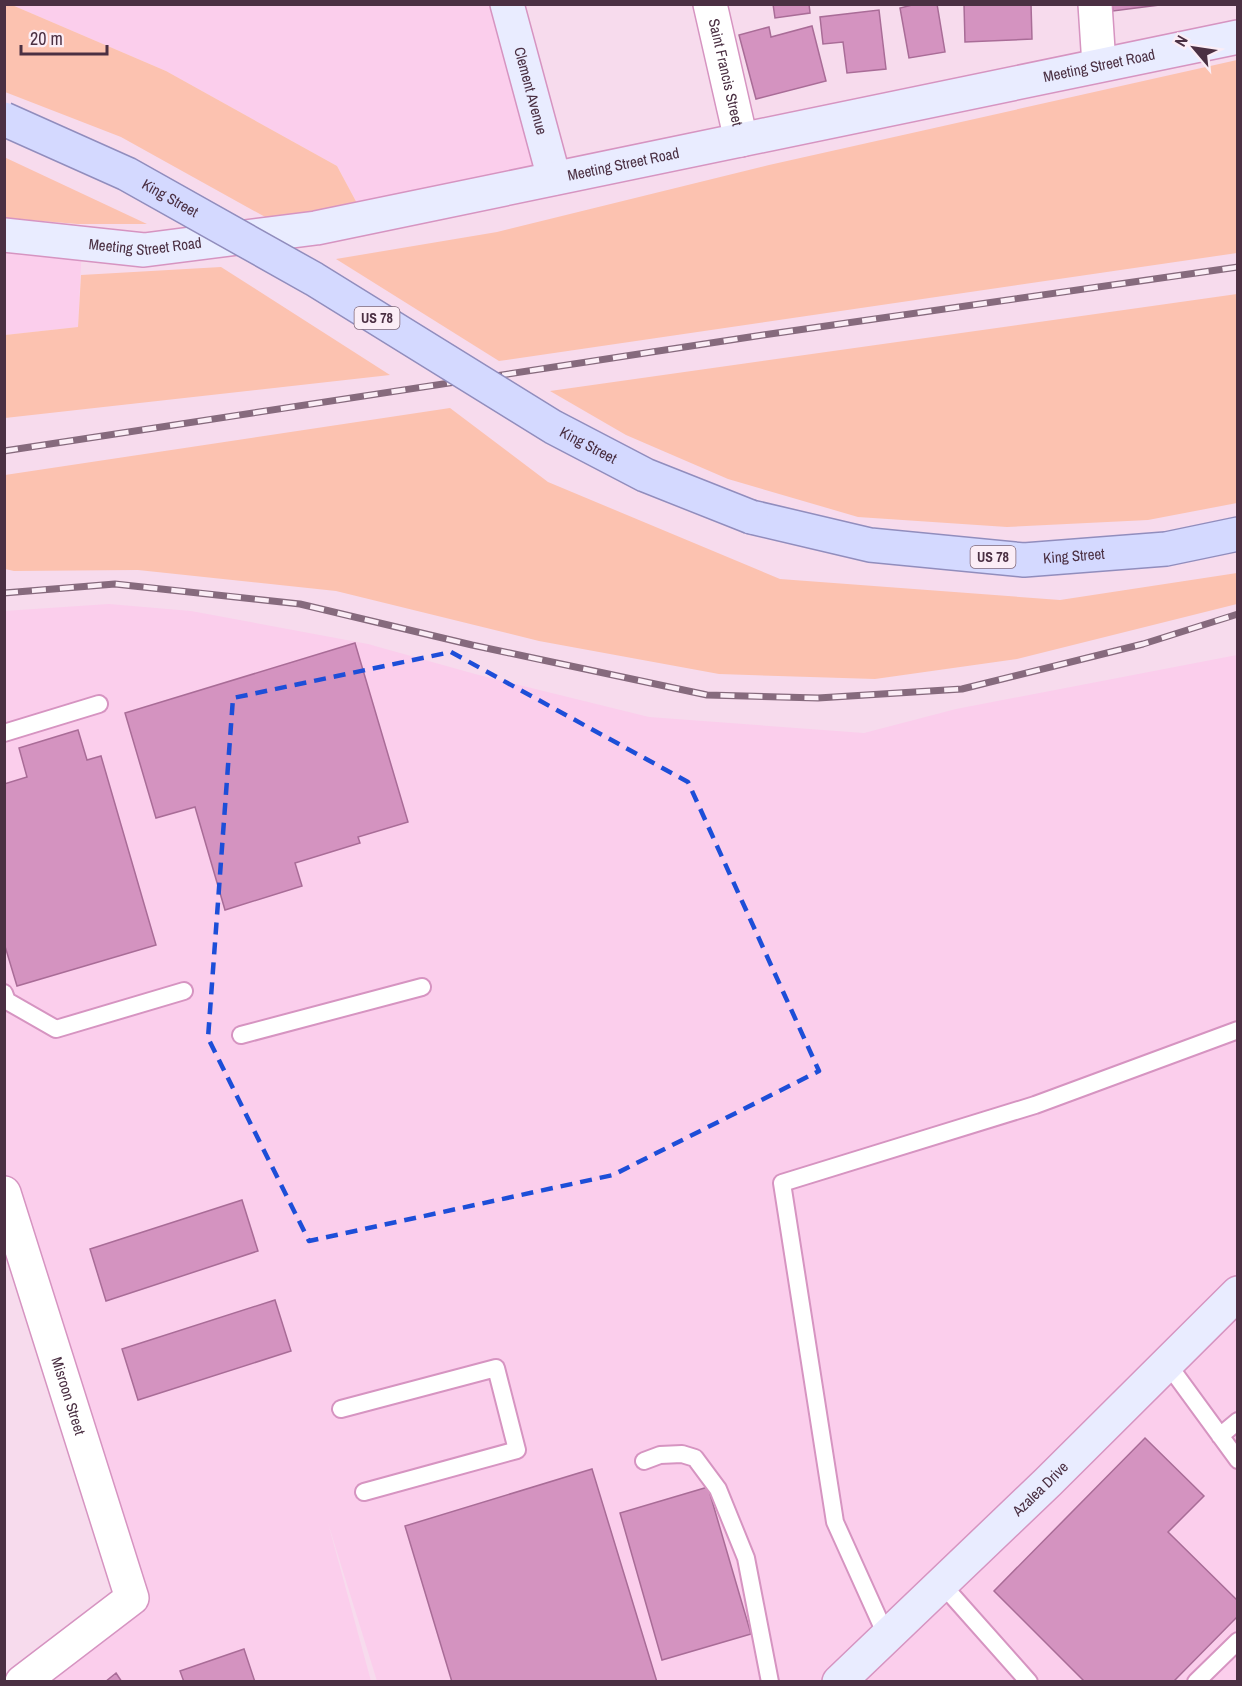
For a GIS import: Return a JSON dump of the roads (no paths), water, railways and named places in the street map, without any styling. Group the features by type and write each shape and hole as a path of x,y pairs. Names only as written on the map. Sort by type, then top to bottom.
{"main road":[{"name":"King Street","path":"4,118 137,180 314,279 553,427 645,475 751,517 870,545 1024,560 1166,549 1238,534"}],"street":[{"name":"Clement Avenue","path":"507,4 554,178"},
{"name":"Saint Francis Street","path":"710,4 741,140"},
{"path":"1095,4 1099,65"},
{"name":"Meeting Street Road","path":"4,235 144,250 316,228 1238,37"},
{"name":"Misroon Street","path":"4,1193 132,1598 22,1682"},
{"name":"Azalea Drive","path":"839,1682 1048,1482 1238,1293"}],"lane":[{"path":"4,733 99,704"},
{"path":"241,1035 422,987"},
{"path":"4,993 7,1001 56,1029 184,991"},
{"path":"886,1635 835,1522 782,1183 1035,1105 1238,1030"},
{"path":"1167,1363 1238,1460"},
{"path":"341,1409 496,1368 517,1450 364,1492"},
{"path":"1220,1436 1238,1421"},
{"path":"644,1461 660,1455 681,1454 695,1458 718,1489 746,1558 770,1682"},
{"path":"941,1582 1029,1682"},
{"path":"1196,1682 1238,1641"}],"railway":[{"path":"4,451 763,335 1238,267"},
{"path":"4,593 115,584 300,604 472,645 707,695 818,698 962,689 1143,644 1238,614"}]}
